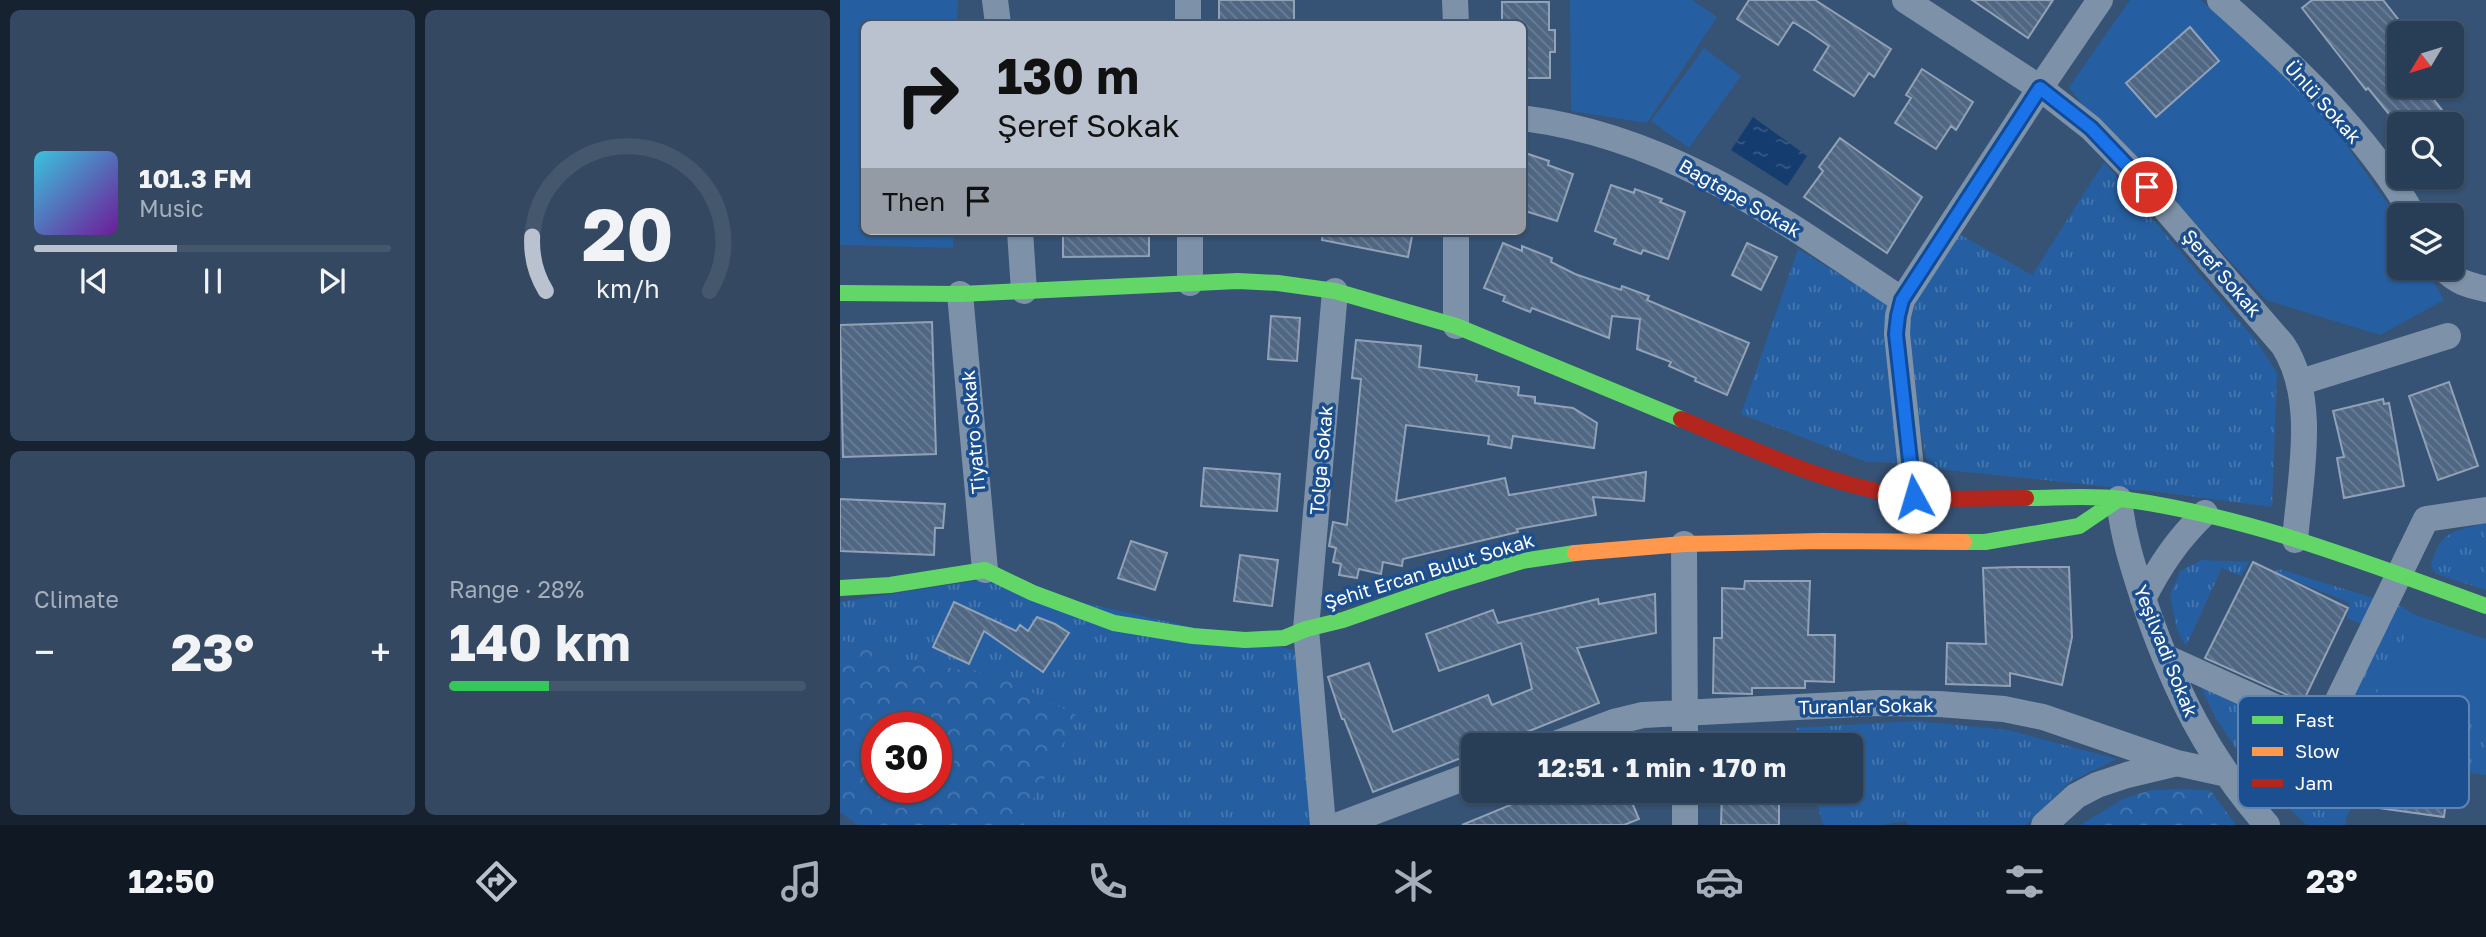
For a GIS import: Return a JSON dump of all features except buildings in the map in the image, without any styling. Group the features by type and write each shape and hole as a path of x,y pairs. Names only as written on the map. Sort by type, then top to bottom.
{"main road":[{"path":"840,293 960,294 1238,281 1278,283 1335,291 1456,327 1800,468 1869,490 1914,497 2119,499 2205,513 2399,574 2486,606"},
{"name":"Şehit Ercan Bulut Sokak","path":"985,570 1072,609 1114,623 1193,636 1245,640 1284,638 1522,561 1595,551 1684,544 1985,542 2079,526 2119,499"},
{"path":"840,588 890,585 985,570"}],"street":[{"path":"995,0 998,21"},
{"path":"1188,0 1188,21"},
{"path":"1455,0 1456,21"},
{"name":"Şeref Sokak","path":"1905,0 2040,88 2091,128 2130,168 2268,324 2293,359 2301,382 2305,414 2295,540"},
{"path":"1914,497 1896,334 1902,300 2100,0"},
{"name":"Ünlü Sokak","path":"2220,0 2306,77 2381,169 2405,203"},
{"name":"Bağtepe Sokak","path":"1526,119 1600,135 1664,156 1693,169 1767,209 1902,300"},
{"path":"1020,235 1024,291"},
{"path":"1190,235 1190,283"},
{"path":"1456,235 1456,327"},
{"path":"2456,280 2465,285 2486,289"},
{"name":"Tolga Sokak","path":"1323,825 1306,629 1335,291"},
{"name":"Tiyatro Sokak","path":"960,294 985,570"},
{"path":"2301,382 2448,336"},
{"name":"Yeşilvadi Sokak","path":"2119,499 2126,548 2165,657 2189,714 2203,739 2238,788"},
{"path":"2340,696 2426,519 2486,510"},
{"path":"2143,599 2171,550 2205,513"},
{"path":"1684,544 1685,733"},
{"path":"2165,657 2251,696"},
{"name":"Turanlar Sokak","path":"1585,733 1643,715 1878,703 1939,704 2004,709 2043,717 2178,763 2227,774"},
{"path":"2044,825 2076,796 2097,785 2178,763"},
{"path":"1339,825 1461,779"},
{"path":"1685,803 1685,825"},
{"name":"Yeşilvadi Sokak","path":"2254,808 2267,825"}],"green space":[{"path":"840,0 958,0 957,21 861,21 861,235 953,235 953,248 840,245"},
{"path":"1570,0 1692,0 1717,17 1647,123 1571,111"},
{"path":"2130,0 2200,0 2257,44 2318,105 2387,203 2387,280 2432,280 2444,300 2380,335 2266,300 2119,140 2090,115 2069,87"},
{"path":"1704,48 1741,76 1689,148 1651,121"},
{"path":"2104,162 2257,342 2277,373 2272,507 2159,492 1928,468 1909,359 1912,316 1927,281 1959,234 2032,275"},
{"path":"1798,249 1888,304 1901,463 1867,462 1741,414"},
{"path":"2486,523 2486,590 2436,574 2431,566 2444,539 2456,531"},
{"path":"2202,560 2249,562 2241,576 2222,568 2186,646 2177,630 2170,595 2180,571"},
{"path":"2279,569 2380,600 2366,626 2347,618 2350,603 2274,572"},
{"path":"981,580 1294,650 1309,738 1312,825 1024,825 1029,807 1001,676 893,659 840,639 840,602"},
{"path":"2393,602 2416,615 2376,696 2341,696"},
{"path":"2416,615 2486,639 2486,715 2469,713 2469,696 2375,696"},
{"path":"840,639 893,659 1001,676 1078,716 1029,807 1024,825 858,825 840,812"},
{"path":"2197,679 2238,701 2238,751 2217,720"},
{"path":"2469,713 2486,715 2486,775 2469,773"},
{"path":"1916,721 2008,730 2117,759 2071,781 2026,825 1908,825 1906,821 1882,825 1823,825 1817,803 1863,803 1863,733 1797,733 1796,728"},
{"path":"2151,790 2211,791 2236,825 2080,825 2125,798"},
{"path":"2289,808 2351,808 2346,825 2307,825"}],"water":[{"path":"1753,117 1807,156 1787,186 1731,150"}],"traffic: fast":[{"path":"840,293 960,294 1238,281 1278,283 1335,291 1456,326 1681,419"},
{"path":"2026,498 2122,499 2215,517 2307,543 2486,606"},
{"path":"1964,542 1985,542 2079,526 2119,499"},
{"path":"840,588 890,585 985,570 1033,593 1114,623 1193,636 1245,640 1284,638 1522,561 1575,553"}],"traffic: slow":[{"path":"1575,553 1684,544 1964,542"}],"traffic: jam":[{"path":"1681,419 1787,463 1870,489 1929,498 2026,498"}],"route":[{"path":"1914,497 1896,334 1902,300 2040,88 2091,128 2147,187"}]}
